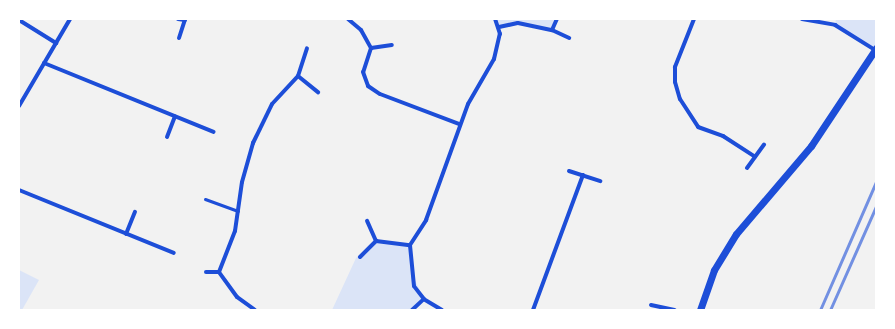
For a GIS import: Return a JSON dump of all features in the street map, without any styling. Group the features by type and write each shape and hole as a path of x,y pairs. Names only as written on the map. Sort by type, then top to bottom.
{"street":[{"path":"19,106 70,19"},
{"path":"178,19 185,20 179,38"},
{"path":"348,19 361,30 371,48 362,72 368,86 380,94 459,124"},
{"path":"442,310 424,299 414,286 410,244 426,220 459,124 470,100 489,70 500,41 499,27 495,19"},
{"path":"552,30 557,19"},
{"path":"694,19 675,67 675,82 680,99 698,126 723,136 755,157"},
{"path":"700,310 714,270 736,234 811,146 876,49 835,25 802,19"},
{"path":"835,25 836,19"},
{"path":"19,20 56,43"},
{"path":"499,27 518,22 552,30 569,38"},
{"path":"371,48 392,45"},
{"path":"219,272 235,231 242,182 260,128 272,104 298,76 307,48"},
{"path":"44,63 214,132"},
{"path":"298,76 318,92"},
{"path":"167,137 175,116"},
{"path":"747,168 764,145"},
{"path":"569,171 600,181"},
{"path":"533,310 584,175"},
{"path":"19,190 174,253"},
{"path":"126,234 135,212"},
{"path":"367,221 376,241"},
{"path":"376,241 410,244"},
{"path":"360,257 376,241"},
{"path":"206,272 219,272"},
{"path":"219,272 237,296 255,310"},
{"path":"412,310 424,299"},
{"path":"651,305 674,310"}],"lane":[{"path":"205,199 238,211"}],"shaded area":[{"path":"495,19 557,19 552,30 515,23 499,27"},
{"path":"836,19 876,19 876,48 835,25"},
{"path":"376,241 410,245 411,272 424,299 412,310 332,310 356,258"},
{"path":"19,270 39,280 22,310 19,310"}],"railway":[{"path":"820,310 876,182"},
{"path":"830,310 876,206"}]}
